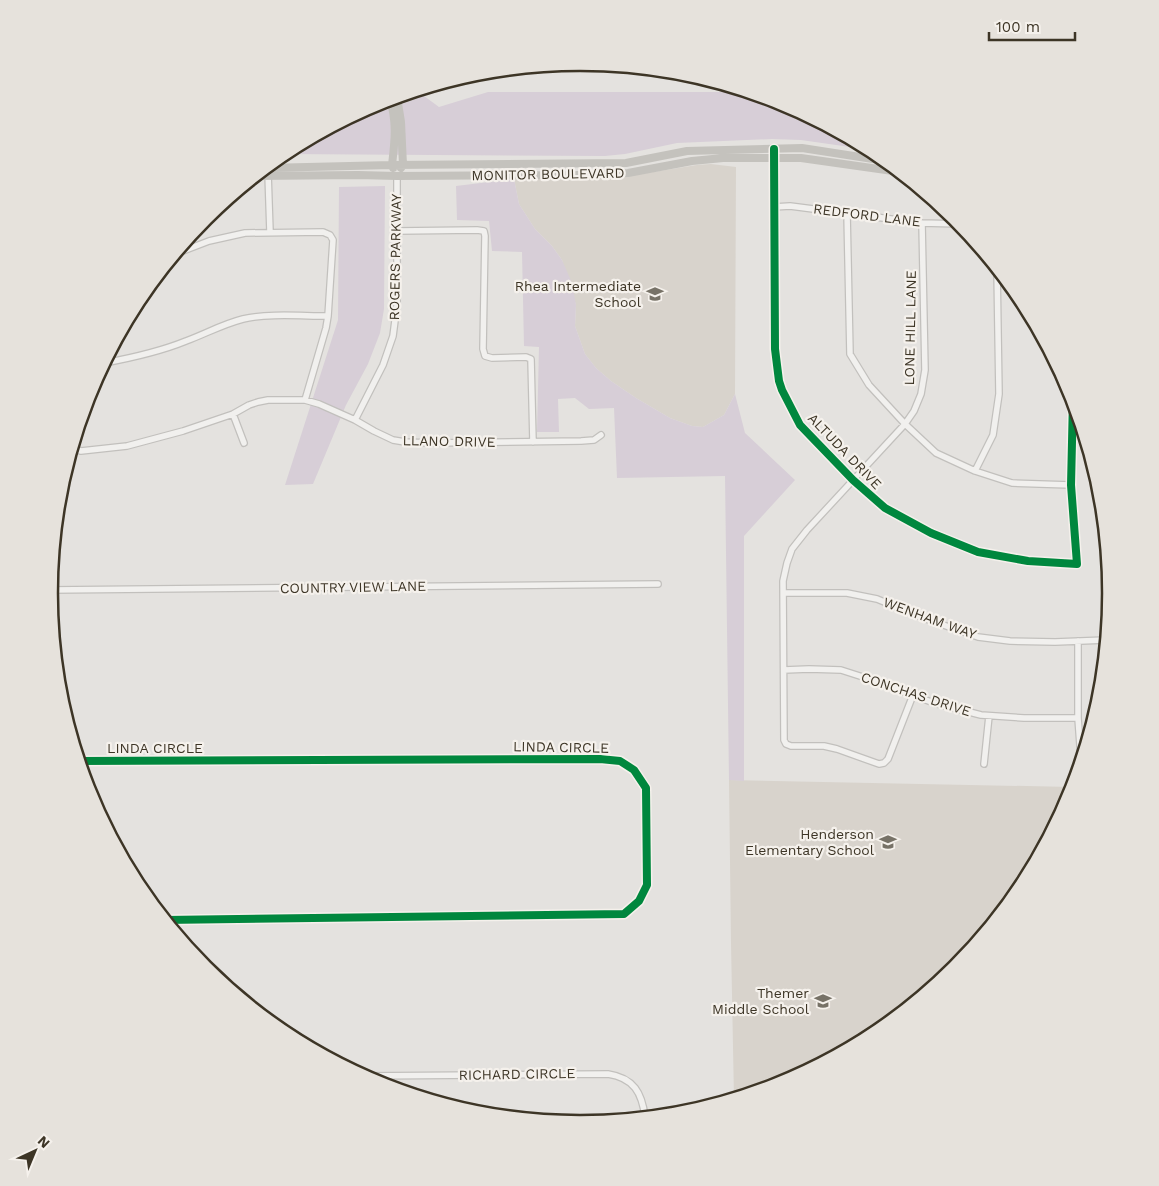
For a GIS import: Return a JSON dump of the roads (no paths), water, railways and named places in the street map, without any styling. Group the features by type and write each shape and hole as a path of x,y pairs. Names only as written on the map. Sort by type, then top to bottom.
{"street":[{"path":"398,104 401,122 403,165"},
{"name":"ROGERS PARKWAY","path":"355,420 383,365 392,336 397,305 396,176 392,165 396,131 392,106"},
{"name":"MONITOR BOULEVARD","path":"273,171 392,165 626,163 688,151 802,148 869,158"},
{"name":"ALTUDA DRIVE","path":"774,149 774,340 779,380 789,405 800,425 853,480 886,508 931,533 978,552 1028,561 1077,564 1071,485"},
{"name":"MONITOR BOULEVARD","path":"272,171 396,176 566,175 628,173 692,161 723,158 801,158 885,170"},
{"name":"ROGERS PARKWAY","path":"396,176 403,165"},
{"path":"267,175 270,232"},
{"name":"REDFORD LANE","path":"774,208 790,206 922,223 949,224"},
{"path":"847,213 850,354 869,385 905,424 936,453 975,472 1012,483 1071,485 1072,421"},
{"name":"LONE HILL LANE","path":"912,695 888,759 884,763 879,764 824,746 791,746 786,744 784,740 783,581 786,563 792,549 807,530 905,424 914,411 921,394 924,370 922,223"},
{"path":"397,231 484,231 483,349 485,356 492,358 526,357 531,359 533,442"},
{"path":"187,249 245,233 323,232 330,234 333,240 328,316 304,400"},
{"path":"975,472 993,435 999,394 997,279"},
{"path":"111,361 171,347 231,322 243,319 269,316 328,316"},
{"name":"LLANO DRIVE","path":"77,450 127,446 183,431 233,414 249,405 268,400 304,400 319,404 393,440 405,442 581,442 594,440 601,435"},
{"path":"233,414 244,443"},
{"name":"COUNTRY VIEW LANE","path":"58,590 658,584"},
{"name":"WENHAM WAY","path":"784,593 847,593 877,599 978,637 1010,641 1099,640"},
{"path":"1078,641 1080,742"},
{"name":"CONCHAS DRIVE","path":"784,670 840,670 934,703 981,715 1024,718 1078,718"},
{"path":"984,764 989,716"},
{"name":"LINDA CIRCLE","path":"85,761 600,759 620,761 634,770 646,788 647,886 639,901 624,914 173,920"},
{"name":"RICHARD CIRCLE","path":"382,1076 608,1074 625,1078 634,1086 642,1098 644,1111"}],"place":[{"name":"Rhea Intermediate School","path":"655,294"},
{"name":"Henderson Elementary School","path":"888,842"},
{"name":"Themer Middle School","path":"823,1001"}]}
